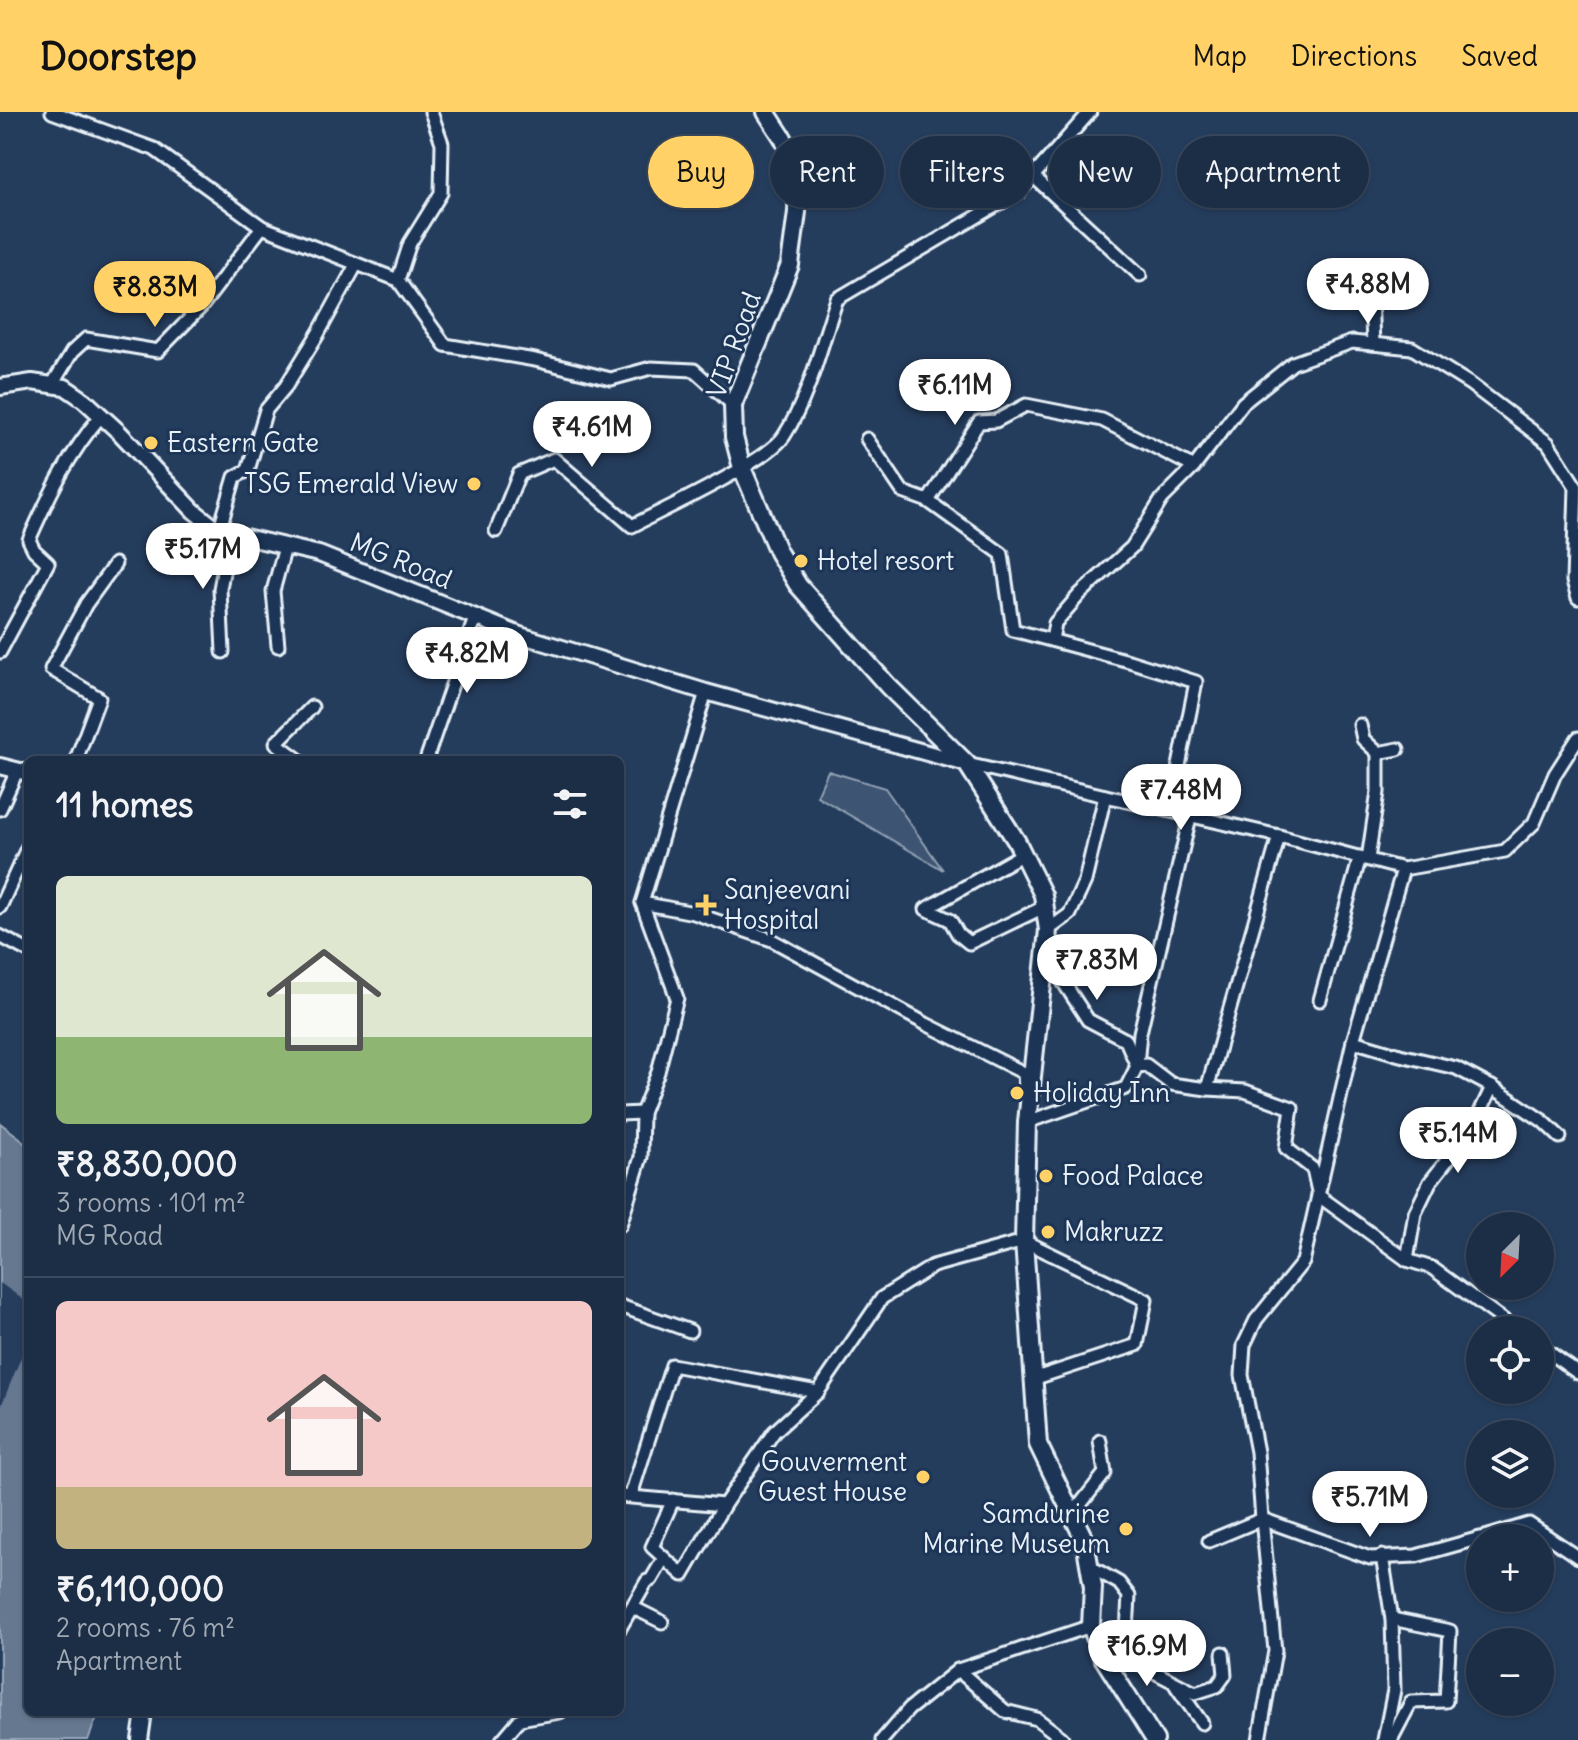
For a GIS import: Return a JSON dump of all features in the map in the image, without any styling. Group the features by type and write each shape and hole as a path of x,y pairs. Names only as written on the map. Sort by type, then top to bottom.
{"highway":[{"name":"VIP Road","path":"766,112 783,138 798,172 797,212 790,265 733,405 734,437 742,468 778,552 798,585 888,686 967,764 1023,854 1043,895 1048,930 1027,1122 1024,1241 1033,1379 1038,1444 1085,1541 1093,1587 1091,1626"},
{"path":"1091,1626 1102,1656 1155,1740"}],"main road":[{"name":"MG Road","path":"0,387 32,382 65,387 101,416 194,511 224,532 319,554 520,635 706,692 967,764"},
{"path":"0,766 23,772"},
{"path":"140,1740 143,1716"}],"street":[{"path":"52,112 154,149 262,227 398,280 445,345 535,360 611,379 651,368 694,370 733,405"},
{"path":"398,280 410,243 441,193 442,143 431,112"},
{"path":"1090,112 1033,176 1140,275"},
{"path":"496,531 519,474 554,459 632,526 742,468 782,440 802,402 837,299 992,208"},
{"path":"52,385 72,352 86,339 158,351 201,307 262,227"},
{"path":"223,652 220,589 224,532 235,477 248,470 266,410 294,373 356,265"},
{"path":"1371,296 1373,344"},
{"path":"1052,640 1055,623 1080,594 1132,547 1162,499 1194,467 1243,403 1293,363 1352,342 1412,348 1470,384 1548,443 1576,487 1573,581 1578,598"},
{"path":"928,501 979,422 996,421 1026,405 1102,420 1194,467"},
{"path":"0,652 48,563 34,550 29,540 64,466 101,416"},
{"path":"867,439 903,492 928,501 1002,554 1013,630 1196,682 1170,810"},
{"path":"278,646 273,591 285,547"},
{"path":"77,756 99,698 51,669 86,604 115,564"},
{"path":"427,756 475,618"},
{"path":"624,1212 641,1157 642,1113 658,1072 677,998 642,903 706,692"},
{"path":"294,756 276,743 312,707"},
{"path":"1320,1000 1364,858 1378,792 1378,753 1363,739 1360,725"},
{"path":"967,764 1279,836 1403,869 1505,851 1534,823 1555,774 1578,738"},
{"path":"1378,753 1398,749"},
{"path":"0,809 23,772"},
{"path":"1105,796 1085,881 1070,914 1048,930 1062,980 1088,1020 1126,1040 1137,1066"},
{"path":"642,903 694,913 772,940 926,1024 1024,1073 1027,1122 1126,1088 1137,1066 1140,1033 1190,817"},
{"path":"1207,1089 1279,836"},
{"path":"1023,854 926,909 950,920 958,934 969,943 1044,907"},
{"path":"0,907 24,855"},
{"path":"1259,1740 1275,1651 1257,1452 1242,1375 1244,1345 1256,1320 1303,1262 1353,1041 1403,869"},
{"path":"0,936 24,949"},
{"path":"1353,1041 1456,1068 1492,1087 1543,1121 1560,1137"},
{"path":"1137,1066 1146,1065 1171,1084 1245,1091 1292,1108 1286,1148 1313,1169 1319,1196 1407,1260 1432,1268 1498,1316"},
{"path":"1407,1260 1415,1213 1430,1182 1452,1154 1464,1146 1492,1087"},
{"path":"624,1114 642,1113"},
{"path":"673,1500 652,1547 683,1575 724,1505 774,1432 818,1392 882,1298 933,1266 1024,1241 1146,1300 1137,1345 1033,1379"},
{"path":"624,1307 690,1331"},
{"path":"1554,1356 1578,1373"},
{"path":"724,1505 626,1496 672,1365 818,1392"},
{"path":"1072,1515 1105,1473 1100,1441"},
{"path":"1209,1541 1262,1519 1370,1558 1416,1556 1466,1542"},
{"path":"1554,1541 1578,1557"},
{"path":"1382,1556 1392,1619 1394,1690 1384,1740"},
{"path":"624,1621 664,1558"},
{"path":"1089,1566 1119,1583 1129,1596 1126,1648 1135,1662 1195,1693 1217,1686 1225,1675 1223,1653"},
{"path":"632,1607 662,1622"},
{"path":"1391,1740 1411,1702 1446,1701 1450,1631 1392,1619"},
{"path":"882,1740 909,1709 958,1670 1091,1626"},
{"path":"958,1670 1005,1711 1037,1719 1062,1738"},
{"path":"1173,1683 1202,1723"},
{"path":"502,1740 520,1719 537,1716"}],"shaded area":[{"path":"828,771 885,788 943,870 817,796"},
{"path":"0,1123 24,1143 24,1716 97,1716 88,1740 0,1740"}],"pier":[{"path":"0,1283 24,1300 24,1350 0,1409"}],"place":[{"name":"Eastern Gate","path":"151,443"},
{"name":"TSG Emerald View","path":"474,484"},
{"name":"Hotel resort","path":"801,561"},
{"name":"Sanjeevani Hospital","path":"706,905"},
{"name":"Holiday Inn","path":"1017,1093"},
{"name":"Food Palace","path":"1046,1176"},
{"name":"Makruzz","path":"1048,1232"},
{"name":"Gouverment Guest House","path":"923,1477"},
{"name":"Samdurine Marine Museum","path":"1126,1529"}]}
